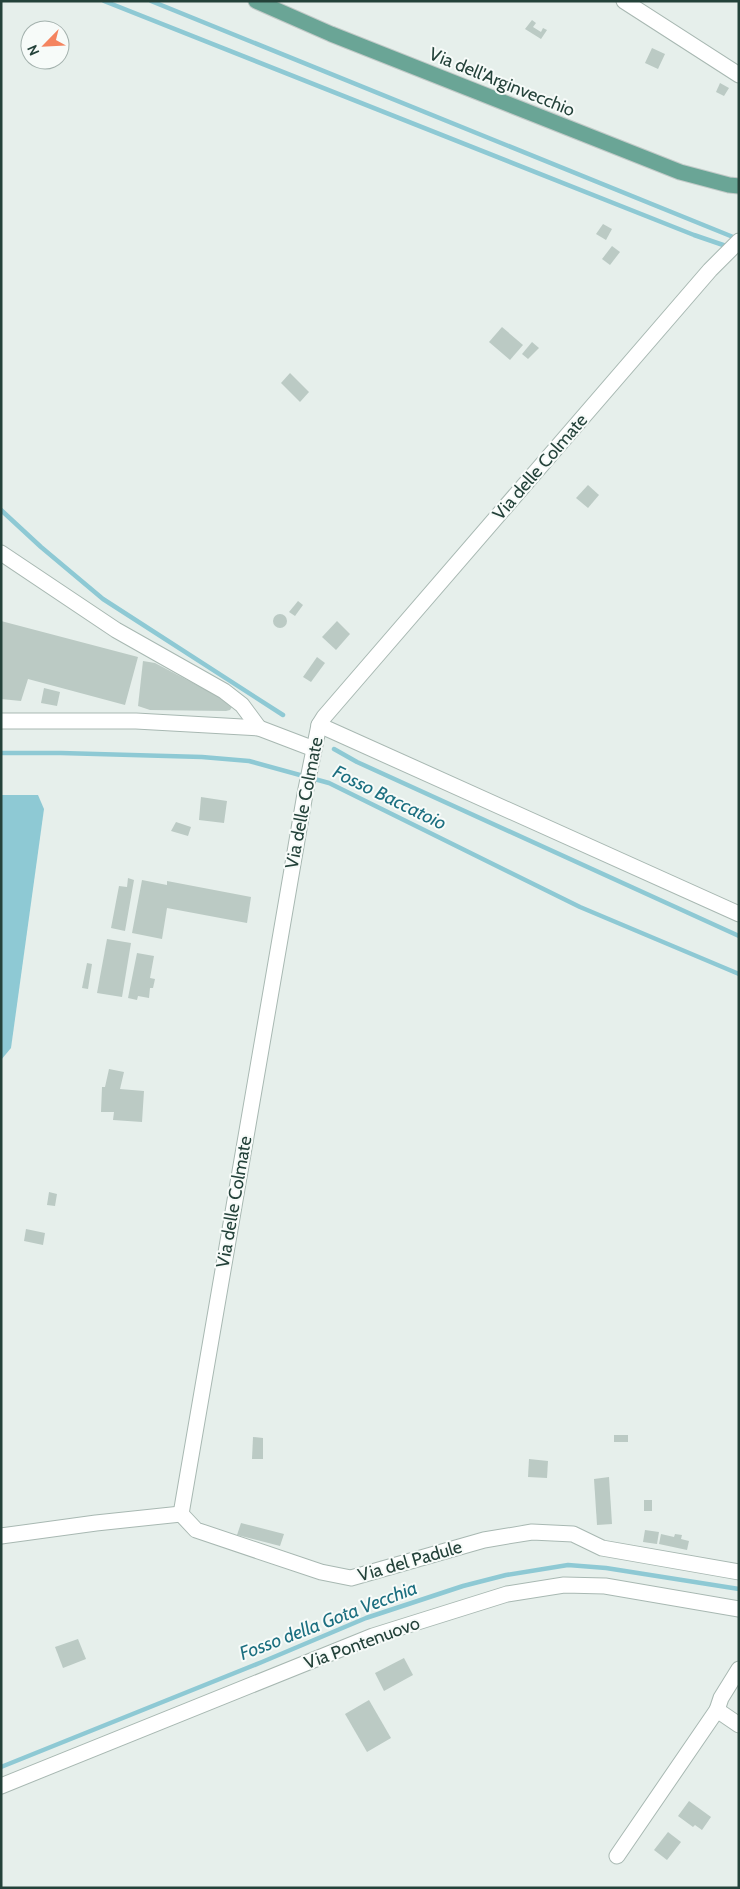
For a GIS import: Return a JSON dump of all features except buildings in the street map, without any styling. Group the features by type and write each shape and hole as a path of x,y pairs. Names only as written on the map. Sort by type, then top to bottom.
{"main road":[{"name":"Via dell'Arginvecchio","path":"256,1 331,34 680,172 739,186"}],"street":[{"path":"624,1 739,75"},
{"name":"Via delle Colmate","path":"180,1514 318,725 710,270 739,241"},
{"path":"1,553 116,630 224,691 242,705 259,728"},
{"path":"1,721 136,721 259,728 313,757"},
{"path":"318,725 739,914"},
{"path":"1,1536 180,1514"},
{"name":"Via del Padule","path":"180,1514 196,1530 321,1572 351,1578 484,1540 532,1532 573,1534 602,1548 739,1572"},
{"name":"Via Pontenuovo","path":"1,1786 373,1636 507,1594 564,1586 604,1586 739,1609"},
{"path":"618,1856 718,1710 721,1698 739,1669"},
{"path":"718,1710 739,1725"}],"water":[{"path":"1,795 38,795 44,809 11,1048 1,1060"}],"waterway":[{"path":"104,1 694,235 729,247"},
{"path":"151,1 738,239"},
{"path":"1,510 41,547 103,599 283,715"},
{"path":"334,749 357,762 739,936"},
{"name":"Fosso Baccatoio","path":"1,753 202,757 249,761 329,783 580,907 739,974"},
{"name":"Fosso della Gota Vecchia","path":"1,1767 366,1618 463,1586 506,1575 568,1565 606,1568 739,1589"}]}
